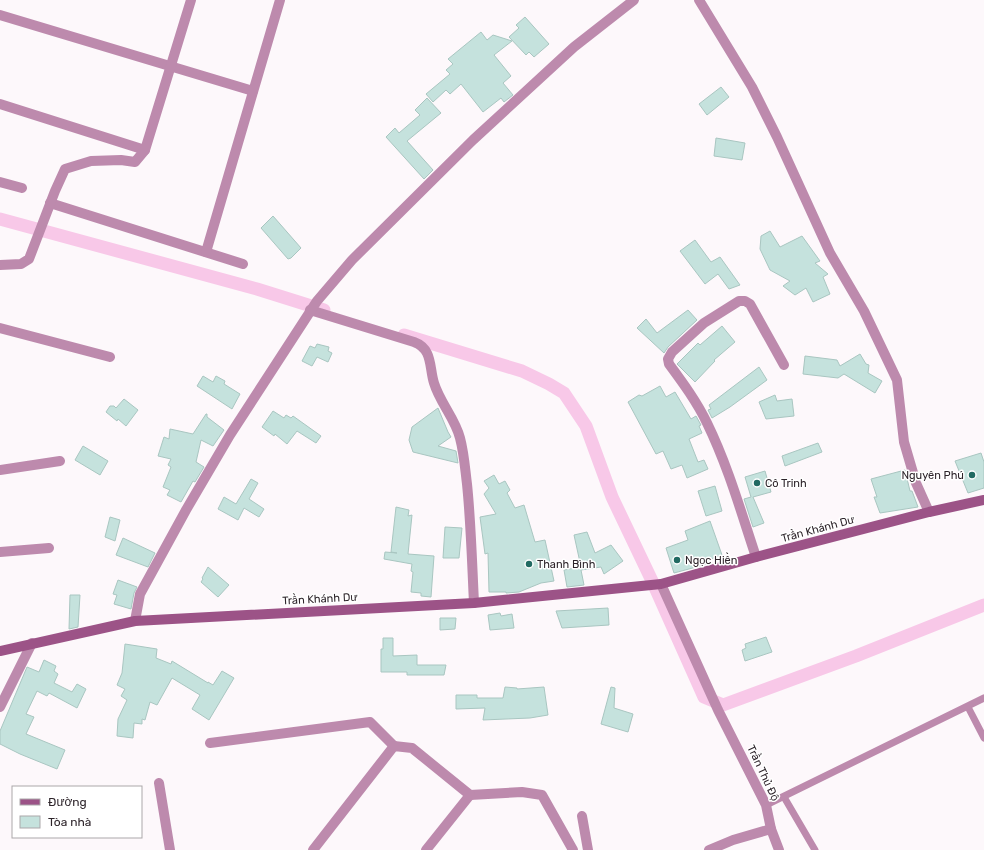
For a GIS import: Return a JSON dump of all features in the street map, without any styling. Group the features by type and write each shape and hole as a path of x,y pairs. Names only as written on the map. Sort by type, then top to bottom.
{"street":[{"path":"0,265 21,264 29,259 50,203 65,169 91,161 121,160 135,162 145,150 191,0"},
{"path":"206,252 280,0"},
{"path":"135,622 140,594 183,517 230,435 313,306 352,260 473,140 574,46 634,0"},
{"path":"699,0 752,86 830,253 864,311 897,380 904,442 916,483 929,512"},
{"path":"0,15 253,91"},
{"path":"0,104 145,150"},
{"path":"0,182 22,188"},
{"path":"50,203 243,264"},
{"path":"756,557 720,450 694,398 668,359 672,352 704,323 739,301 745,301 750,304 784,365"},
{"path":"313,306 420,344 426,350 434,383 458,429 469,506 474,603"},
{"path":"0,328 110,356"},
{"path":"0,470 60,461"},
{"name":"Trần Khánh Dư","path":"0,651 135,622 474,603 660,584 756,557 929,512 984,500"},
{"path":"0,552 49,548"},
{"name":"Trần Thủ Độ","path":"660,584 718,710 766,806 771,829 779,850"},
{"path":"0,707 32,643"},
{"path":"210,742 370,722 394,746 412,748 470,794 522,792 542,794 573,850"},
{"path":"314,850 394,746"},
{"path":"159,783 170,850"},
{"path":"426,850 470,794"},
{"path":"582,816 588,850"},
{"path":"709,850 733,840 771,829"}],"lane":[{"path":"766,806 984,698"},
{"path":"968,706 984,738"},
{"path":"784,797 816,850"}],"building":[{"path":"525,17 549,44 534,57 529,52 526,55 509,37 519,28 516,25"},
{"path":"481,32 487,40 493,35 512,41 494,55 511,76 503,83 513,95 504,102 501,98 483,112 461,84 450,94 446,90 433,102 426,94 450,74 446,70 453,64 448,59"},
{"path":"721,87 729,97 707,115 699,104"},
{"path":"427,98 441,113 407,141 433,170 424,179 386,137 395,128 399,133 420,115 415,110"},
{"path":"716,138 745,143 742,160 714,156"},
{"path":"273,216 301,248 291,258 288,259 261,228"},
{"path":"770,231 780,247 802,236 820,261 815,263 828,274 823,277 830,294 813,302 806,288 795,295 783,286 790,281 770,270 760,249 761,236"},
{"path":"695,240 711,262 720,257 740,285 729,289 718,274 705,284 680,251"},
{"path":"688,310 697,320 668,347 664,353 637,328 646,319 657,333"},
{"path":"722,326 735,342 714,360 715,361 695,382 677,364 698,343 700,345"},
{"path":"317,344 329,347 328,351 332,353 328,362 317,357 312,366 302,361 310,346 315,348"},
{"path":"860,354 866,364 869,365 868,373 882,381 875,393 844,374 838,378 803,374 805,356 837,360 840,366"},
{"path":"759,367 767,380 712,418 708,410 711,409 709,405"},
{"path":"203,376 213,382 216,376 225,381 224,384 240,394 232,409 197,386"},
{"path":"660,386 666,397 675,392 691,419 696,416 701,425 699,426 702,433 689,439 698,462 704,460 708,469 687,478 682,465 671,469 663,451 656,454 628,402 639,395 642,396"},
{"path":"775,395 777,401 792,399 794,416 766,419 759,402"},
{"path":"124,399 138,410 126,426 106,412 110,406 114,406 116,408"},
{"path":"438,408 451,437 438,446 456,451 458,463 413,452 409,440 412,427"},
{"path":"273,411 284,418 286,415 291,418 293,416 321,436 316,443 297,431 287,444 275,434 274,436 262,427"},
{"path":"206,414 207,417 224,430 213,446 201,440 196,462 204,467 195,482 193,481 181,502 167,495 170,490 163,487 171,467 168,465 171,459 158,456 164,437 169,439 170,429 193,434"},
{"path":"818,443 822,452 785,466 782,456"},
{"path":"83,446 108,461 100,475 75,460"},
{"name":"Nguyên Phú","path":"981,453 984,462 984,488 968,493 955,461"},
{"path":"905,470 910,491 912,491 918,507 880,513 874,497 877,497 871,479"},
{"path":"765,471 771,492 753,497 764,523 753,527 744,499 751,497 745,477"},
{"path":"494,475 499,484 505,481 510,490 507,493 515,508 524,505 535,542 545,540 554,581 541,583 519,592 489,592 488,553 485,554 480,517 496,514 484,494 489,488 484,481"},
{"path":"251,479 258,483 249,499 264,509 259,517 244,508 238,520 218,509 224,497 236,504"},
{"path":"715,486 722,511 706,516 698,491"},
{"path":"396,507 409,510 408,516 412,515 408,554 434,556 431,597 421,596 421,593 411,592 413,572 411,571 412,564 384,559 385,552 397,553 391,552"},
{"path":"110,517 120,520 115,541 105,537"},
{"path":"710,521 722,555 708,560 709,563 674,573 666,548 688,540 685,531"},
{"path":"445,527 462,528 459,558 443,558"},
{"path":"587,532 595,553 611,545 623,561 604,574 601,567 581,570 584,585 567,587 564,570 581,567 574,535"},
{"path":"123,538 155,553 148,567 116,555"},
{"path":"208,567 229,585 218,597 201,582"},
{"path":"118,580 137,587 134,593 131,609 114,604 117,595 113,594"},
{"path":"70,595 80,595 78,627 69,629"},
{"path":"608,608 609,625 562,628 556,611"},
{"path":"500,613 501,616 512,614 514,628 490,630 488,615"},
{"path":"440,618 456,618 455,629 440,630"},
{"path":"766,637 772,652 745,661 742,650 746,648 745,644"},
{"path":"383,638 393,638 393,656 417,655 417,665 446,665 444,675 407,675 407,672 381,672 381,649 383,649"},
{"path":"125,644 157,649 156,658 171,664 172,661 213,685 222,671 234,678 209,720 192,709 200,695 172,678 157,705 150,702 145,720 142,719 142,724 134,723 133,738 117,736 118,719 127,700 121,696 125,689 117,685 122,673"},
{"path":"44,660 56,666 54,671 58,674 54,683 72,692 77,684 86,689 77,708 49,693 47,696 37,691 26,714 34,717 26,734 65,750 57,769 0,744 0,731 27,667 39,672"},
{"path":"505,687 517,689 544,687 548,715 530,718 483,720 485,708 456,709 456,695 477,695 477,698 503,698"},
{"path":"611,687 615,688 614,708 633,714 628,732 601,724"}],"waterway":[{"path":"0,219 257,289 324,310"},
{"path":"404,335 522,371 564,393 586,426 612,497 654,585 704,697 723,705 856,656 984,605"}],"place":[{"name":"Nguyên Phú","path":"972,475"},
{"name":"Cô Trinh","path":"757,483"},
{"name":"Ngọc Hiền","path":"677,560"},
{"name":"Thanh Bình","path":"529,564"}]}
